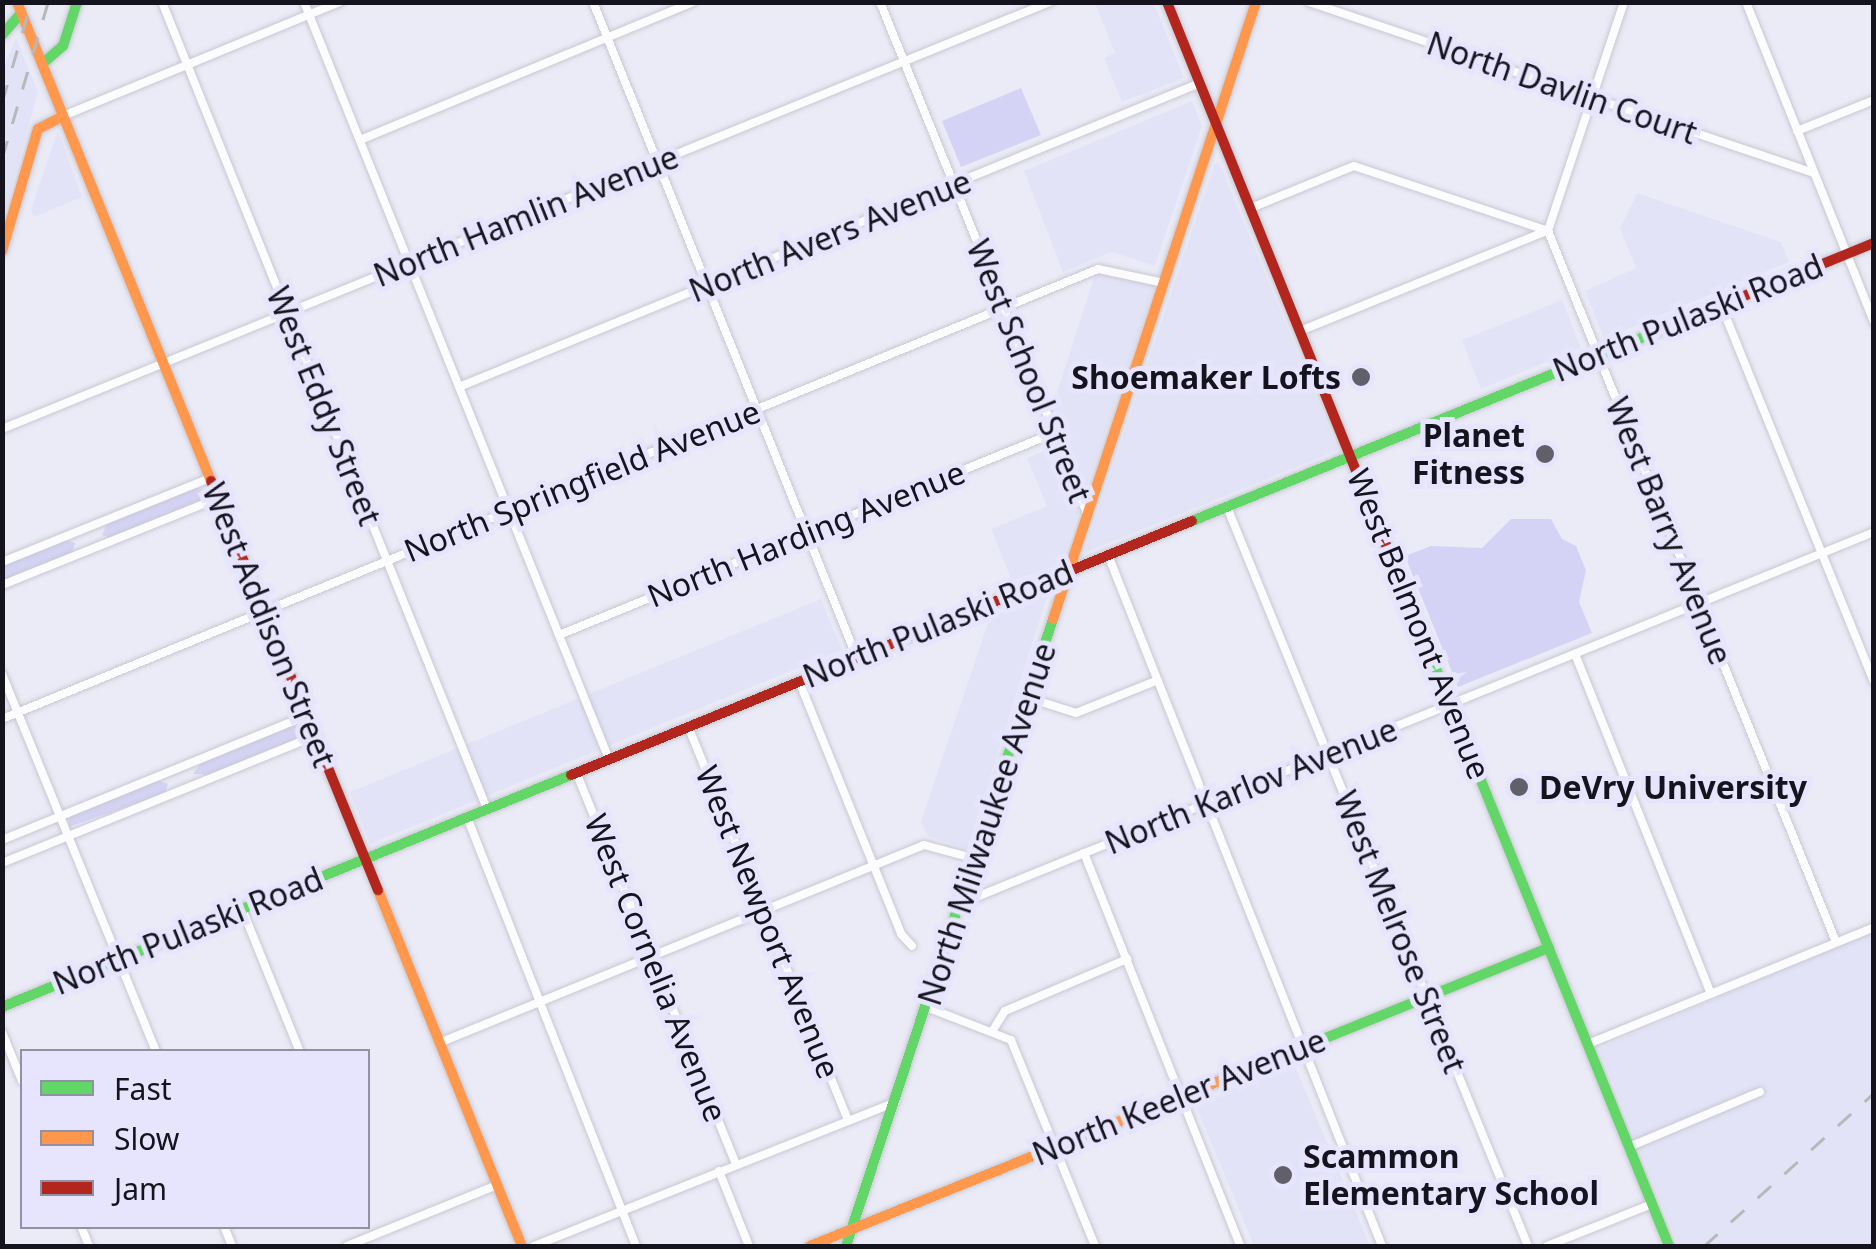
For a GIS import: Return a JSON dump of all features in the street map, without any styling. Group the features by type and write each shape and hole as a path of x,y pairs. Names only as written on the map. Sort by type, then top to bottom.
{"main road":[{"path":"42,64 64,46 77,2"},
{"name":"West Belmont Avenue","path":"1167,2 1669,1246"},
{"name":"North Milwaukee Avenue","path":"846,1246 1072,570 1256,2"},
{"path":"2,35 19,8"},
{"name":"West Addison Street","path":"19,8 522,1246"},
{"path":"2,251 38,129 63,116"},
{"name":"North Pulaski Road","path":"2,1006 1874,243"},
{"name":"North Keeler Avenue","path":"810,1246 1549,948"}],"street":[{"name":"West Eddy Street","path":"162,2 487,808"},
{"path":"304,2 610,759"},
{"path":"63,116 340,2"},
{"path":"593,2 857,658"},
{"path":"360,140 693,2"},
{"name":"West School Street","path":"880,2 1088,517"},
{"name":"North Hamlin Avenue","path":"2,429 1050,2"},
{"name":"North Davlin Court","path":"1309,2 1814,173"},
{"path":"1300,331 1548,231 1624,2"},
{"path":"1745,3 1874,322"},
{"name":"North Avers Avenue","path":"459,387 1200,84"},
{"path":"1797,131 1874,100"},
{"path":"1250,208 1354,166 1548,231"},
{"name":"West Barry Avenue","path":"1548,231 1836,942"},
{"name":"North Springfield Avenue","path":"2,719 1103,267 1164,284"},
{"path":"1721,305 1874,681"},
{"name":"North Harding Avenue","path":"559,635 1054,432"},
{"path":"2,562 210,478"},
{"path":"2,585 218,498"},
{"name":"West Melrose Street","path":"1227,507 1528,1246"},
{"path":"96,524 103,544"},
{"name":"North Karlov Avenue","path":"962,894 974,898 1874,532"},
{"path":"74,533 82,553"},
{"path":"1108,555 1382,1246"},
{"path":"1575,654 1711,994"},
{"path":"2,674 155,1049"},
{"path":"1029,698 1076,713 1158,680"},
{"path":"799,681 873,867 912,946"},
{"path":"2,840 306,716"},
{"name":"West Newport Avenue","path":"688,726 847,1118"},
{"path":"2,863 314,736"},
{"path":"187,765 195,784"},
{"path":"169,772 177,792"},
{"name":"West Cornelia Avenue","path":"576,772 736,1164"},
{"path":"467,817 636,1246"},
{"path":"439,1043 924,845 973,858"},
{"path":"1084,854 1240,1246"},
{"path":"242,909 299,1049"},
{"path":"1588,1044 1874,926"},
{"path":"993,1030 1005,1011 1127,960"},
{"path":"926,1007 1012,1040 1094,1246"},
{"path":"2,1032 20,1077"},
{"path":"1629,1146 1760,1092"},
{"path":"534,1246 895,1102"},
{"name":"West Cornelia Avenue","path":"719,1171 749,1246"},
{"path":"346,1246 496,1185"},
{"path":"1547,1246 1652,1204"}],"shaded area":[{"path":"1095,3 1154,3 1184,78 1122,102 1104,58 1115,53"},
{"path":"16,37 38,92 3,218 3,70"},
{"path":"1021,88 1041,135 961,167 942,121"},
{"path":"1192,101 1202,126 1155,266 1112,252 1063,272 1024,171"},
{"path":"58,130 82,197 34,217 31,209"},
{"path":"1219,162 1338,450 1084,553 1215,163"},
{"path":"1637,193 1781,242 1789,262 1604,339 1585,291 1636,268 1620,228"},
{"path":"1096,271 1155,283 1061,564 1012,581 991,529 1047,506 1027,458 1058,445 1048,421"},
{"path":"1562,300 1581,348 1481,389 1462,340"},
{"path":"195,488 204,489 203,500 111,538 102,535 107,523"},
{"path":"1511,519 1551,519 1562,539 1576,546 1586,570 1579,602 1592,633 1458,687 1405,556 1431,546 1482,548"},
{"path":"66,540 75,543 72,553 3,582 3,566"},
{"path":"1048,594 967,849 928,836 921,822 990,617"},
{"path":"821,599 842,650 370,844 350,792"},
{"path":"293,725 301,727 300,737 209,775 193,774 200,764"},
{"path":"158,780 168,784 165,793 69,827 69,816"},
{"path":"1873,932 1873,1246 1679,1246 1599,1048"},
{"name":"Scammon Elementary School","path":"1294,1063 1370,1246 1254,1246 1195,1104"}],"railway":[{"path":"2,102 31,2"},
{"path":"2,158 48,2"},
{"path":"1704,1246 1874,1093"}],"traffic: fast":[{"path":"42,64 63,46 77,2"},
{"path":"2,35 21,13"},
{"path":"1192,521 1717,307"},
{"path":"846,1246 1053,619"},
{"path":"1425,642 1669,1246"},
{"path":"2,1007 571,775"},
{"path":"1291,1052 1549,948"}],"traffic: slow":[{"path":"17,2 211,481"},
{"path":"1053,619 1256,2"},
{"path":"2,251 38,129 63,116"},
{"path":"378,890 522,1246"},
{"path":"810,1246 1291,1052"}],"traffic: jam":[{"path":"1167,2 1425,642"},
{"path":"1717,307 1874,243"},
{"path":"211,481 378,890"},
{"path":"571,775 1192,521"}],"place":[{"name":"Shoemaker Lofts","path":"1361,377"},
{"name":"Planet Fitness","path":"1545,454"},
{"name":"DeVry University","path":"1519,787"},
{"name":"Scammon Elementary School","path":"1283,1175"}]}
